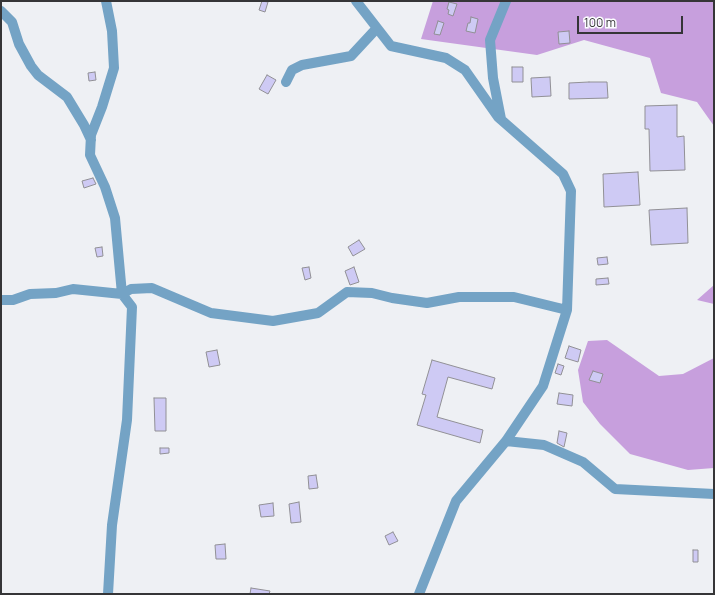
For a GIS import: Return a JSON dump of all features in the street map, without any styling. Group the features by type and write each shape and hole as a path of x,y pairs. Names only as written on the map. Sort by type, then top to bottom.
{"street":[{"path":"106,1 112,31 114,68 91,140 90,155 106,187 115,218 122,294 132,307 127,420 112,524 108,594"},
{"path":"356,1 392,46 446,58 465,70 502,121 563,174 571,191 567,310 543,386 506,441 456,501 419,594"},
{"path":"502,121 493,78 490,40 506,1"},
{"path":"1,11 12,22 19,44 31,66 38,75 67,97 84,124 91,140"},
{"path":"286,82 292,70 302,65 351,56 377,28"},
{"path":"1,300 13,300 30,294 56,293 73,289 122,294 131,288 152,288 211,313 273,321 318,313 347,292 372,293 392,298 427,303 459,297 514,297 567,310"},
{"path":"506,441 544,445 583,462 615,489 714,494"}],"shaded area":[{"path":"433,1 714,1 714,126 697,102 661,93 650,58 584,40 537,55 421,39"},
{"path":"714,285 714,304 697,300"},
{"path":"607,340 659,376 683,374 714,358 714,468 688,470 630,454 600,424 583,402 578,370 588,341"}],"building":[{"path":"262,1 268,2 265,12 259,10"},
{"path":"449,2 457,4 453,16 448,14 449,10 447,9"},
{"path":"471,17 478,19 475,33 466,31"},
{"path":"438,21 444,23 440,35 434,34"},
{"path":"569,31 570,43 559,44 558,32"},
{"path":"512,67 523,67 523,82 512,82"},
{"path":"95,72 96,80 89,81 88,73"},
{"path":"267,75 276,80 268,94 259,89"},
{"path":"550,77 551,96 532,97 531,78"},
{"path":"607,82 608,98 569,99 569,83"},
{"path":"677,105 677,137 684,136 685,170 650,171 649,129 645,129 645,106"},
{"path":"638,172 640,205 604,207 603,174"},
{"path":"93,178 96,184 84,188 82,181"},
{"path":"687,208 688,243 651,245 649,210"},
{"path":"359,240 365,249 353,256 348,247"},
{"path":"102,247 103,256 97,257 95,248"},
{"path":"607,257 608,264 598,265 597,258"},
{"path":"309,267 311,278 305,280 302,268"},
{"path":"354,267 359,282 350,285 345,271"},
{"path":"608,278 609,284 596,285 596,279"},
{"path":"569,346 581,350 578,362 565,358"},
{"path":"217,350 220,365 209,367 206,352"},
{"path":"432,360 495,378 492,389 448,377 437,417 483,430 480,443 417,425 426,395 422,394"},
{"path":"558,364 564,366 561,375 555,373"},
{"path":"593,371 603,374 600,383 589,380"},
{"path":"559,393 573,395 572,406 557,404"},
{"path":"154,398 166,398 166,431 155,431"},
{"path":"559,431 567,433 564,447 557,443"},
{"path":"160,448 169,448 169,453 160,454"},
{"path":"316,475 318,488 309,489 308,476"},
{"path":"299,502 301,522 291,523 289,504"},
{"path":"273,503 274,516 261,517 259,505"},
{"path":"393,532 398,541 389,545 385,536"},
{"path":"225,544 226,559 216,559 215,545"},
{"path":"693,550 698,550 698,562 693,562"},
{"path":"251,588 270,591 269,594 250,594"}]}
